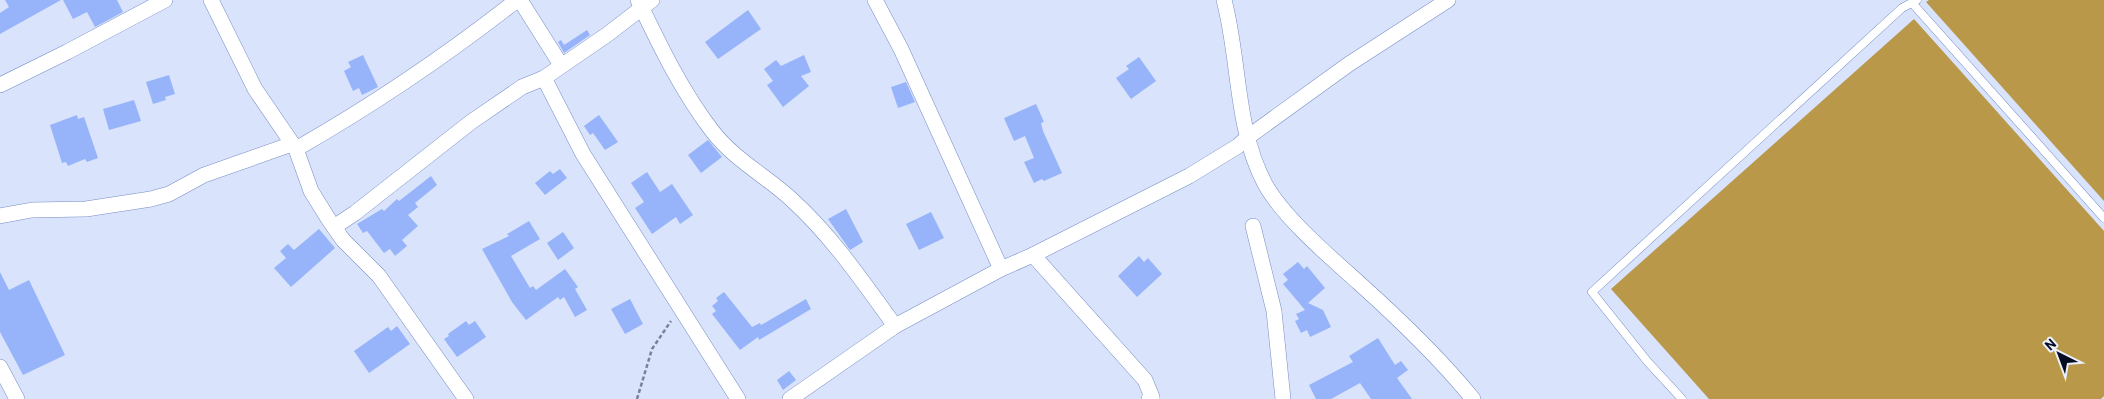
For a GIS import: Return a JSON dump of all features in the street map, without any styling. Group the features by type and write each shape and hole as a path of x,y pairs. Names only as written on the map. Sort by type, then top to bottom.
{"street":[{"path":"0,85 67,52 164,0"},
{"path":"211,0 255,89 294,147 311,191 334,227 343,240 379,276 466,399"},
{"path":"0,216 32,210 86,209 151,199 169,194 204,175 294,147 355,116 518,0 561,66"},
{"path":"875,0 901,49 1001,269"},
{"path":"1224,0 1232,32 1240,102 1248,137 1265,185 1318,246 1398,319 1465,395"},
{"path":"798,397 895,326 1001,269 1033,255 1189,176 1238,146 1349,64 1448,0"},
{"path":"334,227 355,214 486,112 522,87 544,78 608,34 644,2 676,77 715,134 748,166 790,198 815,223 839,251 895,326"},
{"path":"544,78 584,154 738,399"},
{"path":"1253,226 1274,311 1283,399"},
{"path":"1033,255 1144,380 1152,397 1149,399"},
{"path":"0,368 17,399"}],"lane":[{"path":"1682,399 1647,361 1592,292 1895,14 1902,8 1915,2 2104,218"}],"path":[{"path":"637,399 652,349 674,315 678,302"}],"shaded area":[{"path":"1929,0 2104,0 2104,201 1926,2"},
{"path":"1914,19 2104,231 2104,396 2101,399 1709,399 1611,289"}],"building":[{"path":"5,0 61,0 0,34 0,13 9,7"},
{"path":"63,0 117,0 123,12 95,27 87,12 73,19"},
{"path":"748,10 761,29 718,59 705,42"},
{"path":"587,30 590,35 564,53 558,42 561,40 564,45"},
{"path":"363,55 378,87 362,95 359,88 353,91 344,71 351,67 348,62"},
{"path":"804,55 811,72 801,76 809,86 783,107 767,85 773,81 764,69 776,60 781,66"},
{"path":"1139,57 1156,81 1131,99 1116,78 1129,69 1126,66"},
{"path":"169,75 175,94 165,97 166,100 153,104 146,82"},
{"path":"906,82 915,102 898,108 891,87"},
{"path":"134,100 141,121 109,130 103,109"},
{"path":"1036,104 1044,122 1041,123 1043,131 1062,173 1034,183 1024,162 1034,158 1025,136 1014,141 1004,118"},
{"path":"77,115 78,119 84,117 98,158 87,162 85,159 68,166 66,162 62,163 50,125"},
{"path":"599,115 618,142 605,150 593,133 590,135 584,126"},
{"path":"708,140 722,157 701,173 688,155"},
{"path":"560,169 567,178 545,195 535,183 550,171 553,174"},
{"path":"647,172 660,192 672,184 693,215 680,224 676,217 652,234 635,208 644,202 631,183"},
{"path":"431,176 437,185 415,203 418,207 408,215 418,226 402,240 407,246 395,256 390,249 384,253 367,231 363,233 357,224 382,209 384,211 397,199 399,201"},
{"path":"846,209 863,242 850,250 828,219"},
{"path":"931,212 944,238 919,250 906,224"},
{"path":"529,221 540,239 511,256 530,288 533,286 536,290 565,269 578,287 575,289 587,310 575,317 564,297 560,300 558,297 526,320 512,302 482,249 509,236 507,234"},
{"path":"319,229 335,248 291,287 274,268 286,258 280,251 288,244 294,250"},
{"path":"563,232 574,248 558,260 547,243"},
{"path":"1139,256 1144,262 1148,258 1162,274 1137,297 1118,276"},
{"path":"1298,262 1304,269 1307,266 1325,288 1308,303 1323,310 1331,327 1310,337 1307,330 1301,333 1295,321 1299,319 1296,314 1305,310 1283,284 1288,280 1283,274"},
{"path":"0,272 9,290 29,280 65,355 23,375 0,332"},
{"path":"724,292 752,327 760,323 761,325 806,299 811,309 759,340 758,337 740,350 712,314 716,311 712,306 718,301 716,298"},
{"path":"630,299 643,324 625,334 611,309"},
{"path":"466,321 469,325 475,321 486,337 457,357 444,339"},
{"path":"397,326 410,344 369,373 354,351 388,327 391,331"},
{"path":"1378,338 1395,365 1401,361 1408,370 1397,378 1412,399 1371,399 1360,383 1331,399 1316,399 1309,385 1353,362 1349,356"},
{"path":"789,371 796,380 783,390 777,380"}]}
